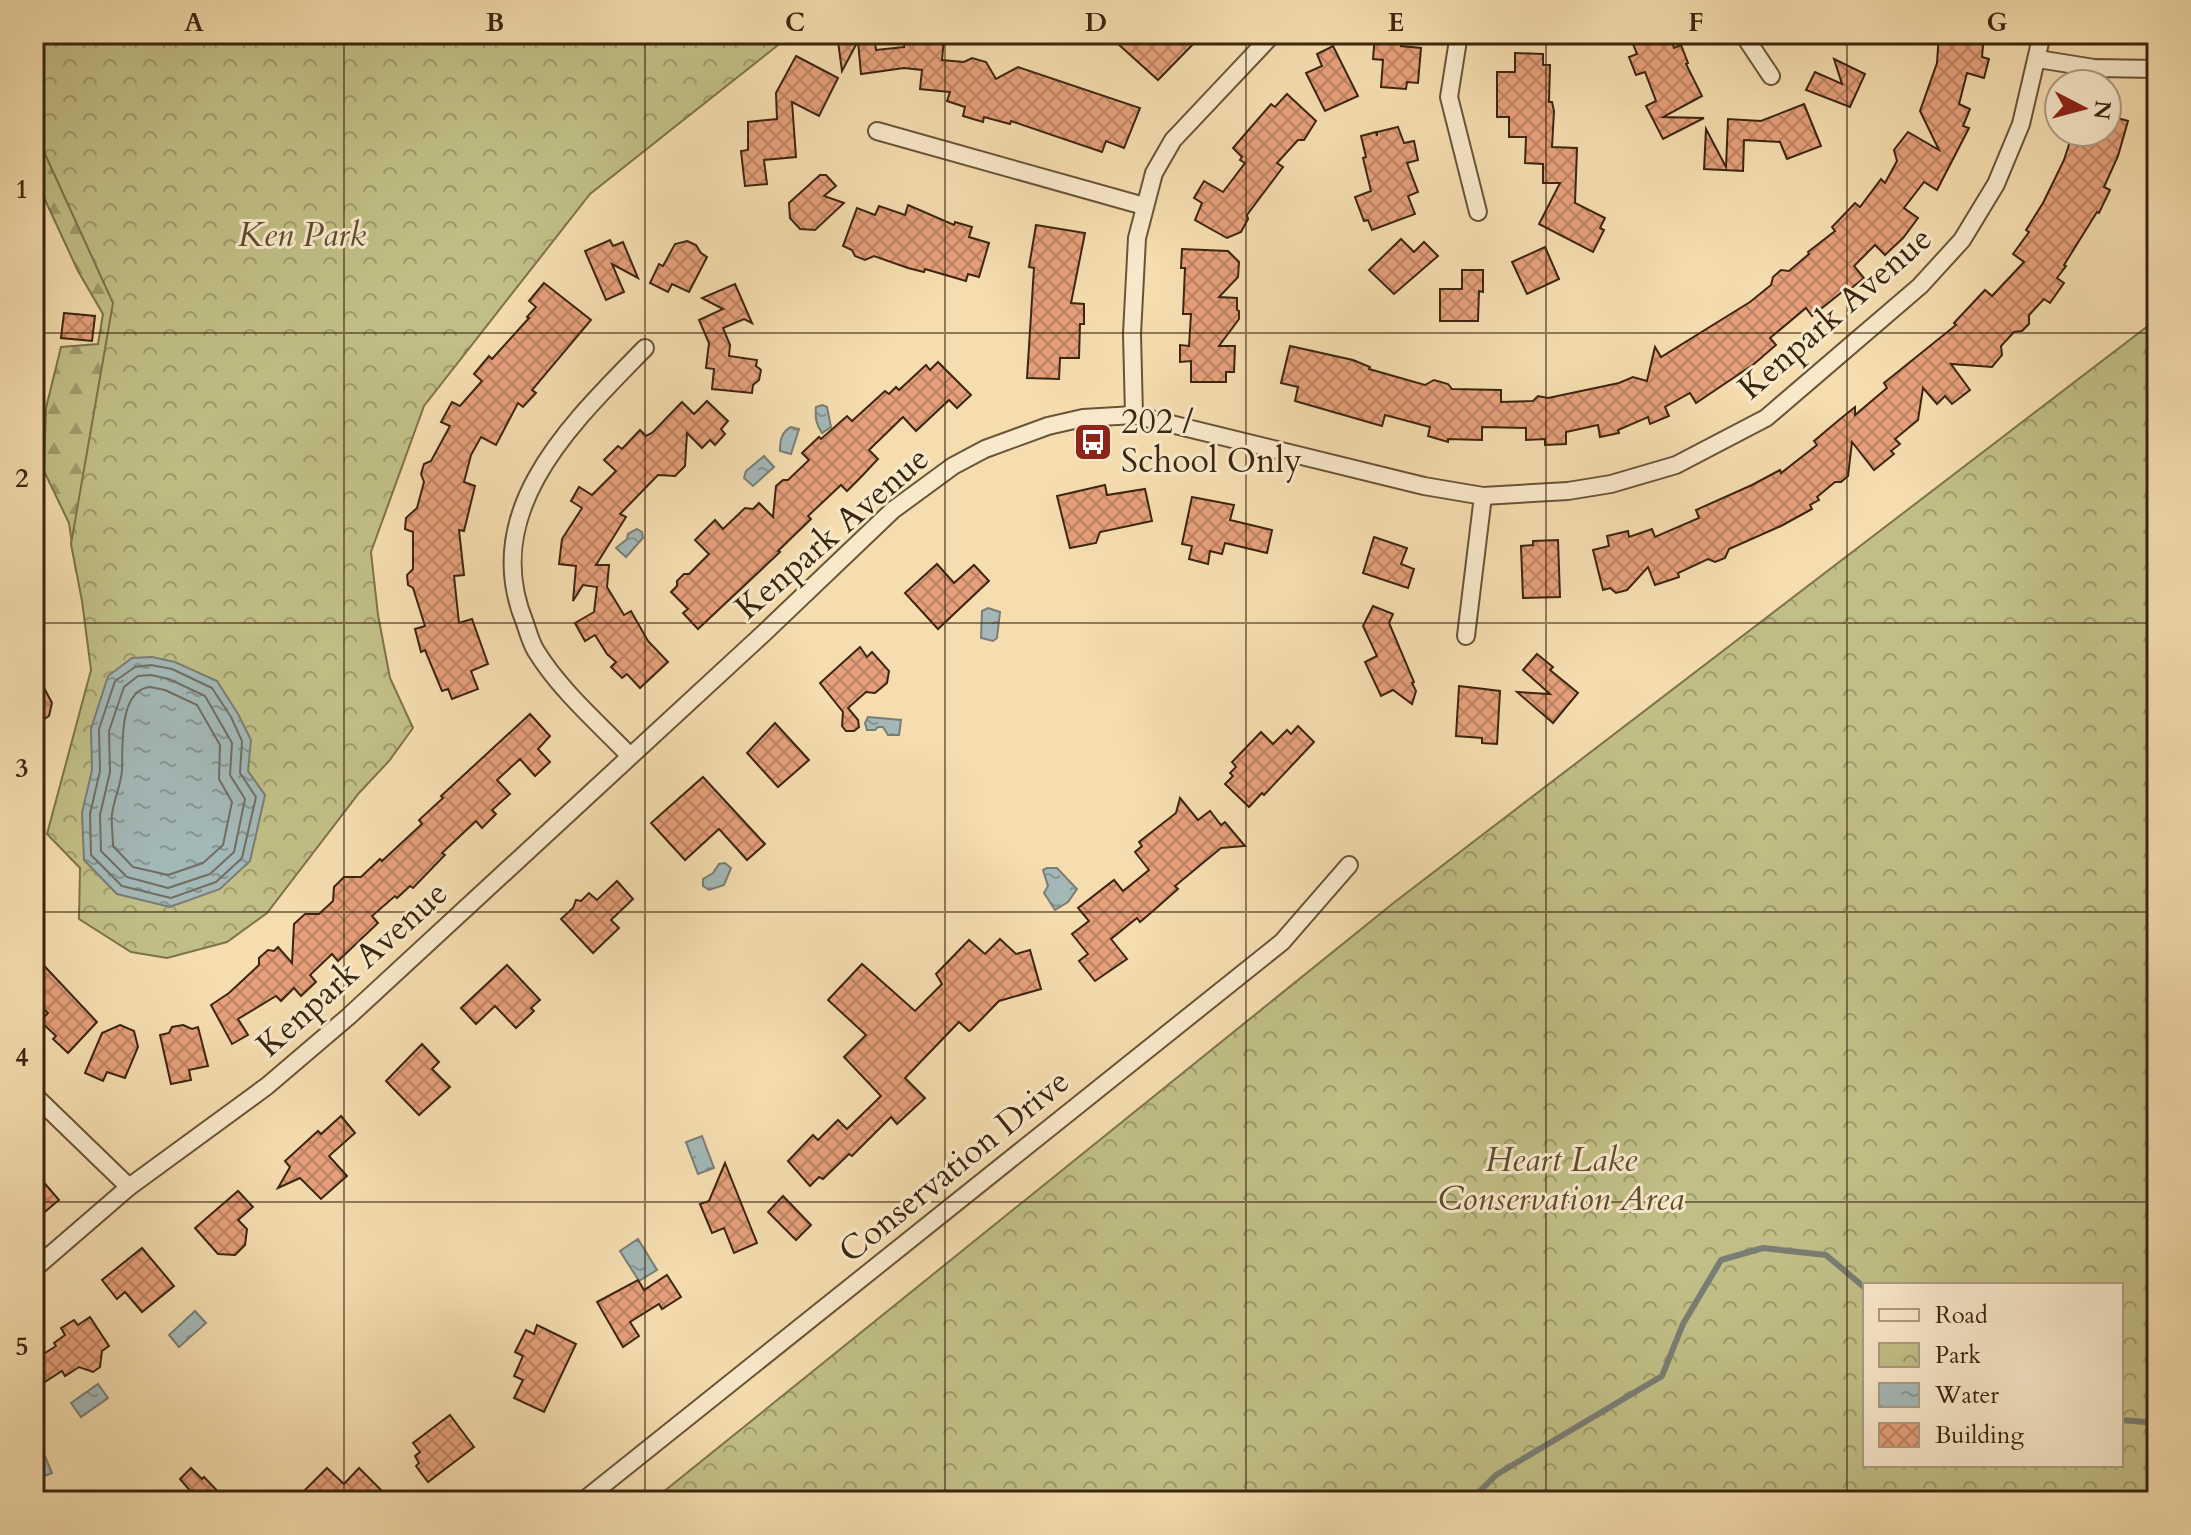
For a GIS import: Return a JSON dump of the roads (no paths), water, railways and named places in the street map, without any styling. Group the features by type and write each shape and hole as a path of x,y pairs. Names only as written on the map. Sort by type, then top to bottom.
{"street":[{"path":"1134,415 1132,334 1137,238 1154,173 1173,140 1273,34"},
{"path":"1459,34 1449,97 1478,212"},
{"path":"1743,34 1771,76"},
{"name":"Kenpark Avenue","path":"34,1269 129,1187 267,1086 348,1017 893,510 953,466 995,445 1048,426 1083,418 1134,415 1424,486 1483,496 1568,491 1611,484 1676,465 1766,418 1920,286 1962,240 1996,184 2016,136 2042,34"},
{"path":"2038,59 2094,68 2157,69"},
{"path":"877,131 1144,206"},
{"path":"629,755 568,691 536,651 515,600 512,554 520,507 551,451 645,348"},
{"path":"1466,636 1483,496"},
{"name":"Conservation Drive","path":"583,1501 1282,942 1349,865"},
{"path":"34,1095 129,1187"}],"water":[{"path":"816,407 827,407 831,427 822,433 817,424"},
{"path":"791,427 799,429 791,454 780,451 782,437"},
{"path":"764,456 774,467 753,486 744,478 746,471"},
{"path":"637,529 642,532 643,538 626,557 616,548"},
{"path":"988,608 1000,612 997,638 993,641 981,638 982,611"},
{"path":"152,657 175,662 217,681 251,740 248,771 265,795 250,861 220,889 170,907 117,894 84,860 82,813 92,770 91,729 108,676 132,658"},
{"path":"868,717 901,720 899,735 888,735 883,727 867,730 865,723"},
{"path":"725,863 731,868 724,885 709,890 703,886 703,879 713,873 719,864"},
{"path":"1057,868 1077,889 1068,902 1055,910 1044,893 1048,886 1043,870"},
{"path":"702,1136 714,1168 698,1174 686,1142"},
{"path":"638,1239 657,1270 639,1281 620,1251"},
{"path":"195,1311 206,1323 179,1347 169,1335"},
{"path":"98,1384 108,1398 81,1417 71,1403"},
{"path":"38,1440 52,1473 34,1480 34,1441"}],"waterway":[{"path":"1470,1501 1496,1475 1662,1376 1683,1324 1721,1260 1763,1248 1826,1255 1863,1286"},
{"path":"2123,1420 2157,1423"}],"place":[{"name":"202 / School Only","path":"1093,442"}],"park label":[{"name":"Ken Park","path":"302,235"},
{"name":"Heart Lake Conservation Area","path":"1561,1180"}]}
